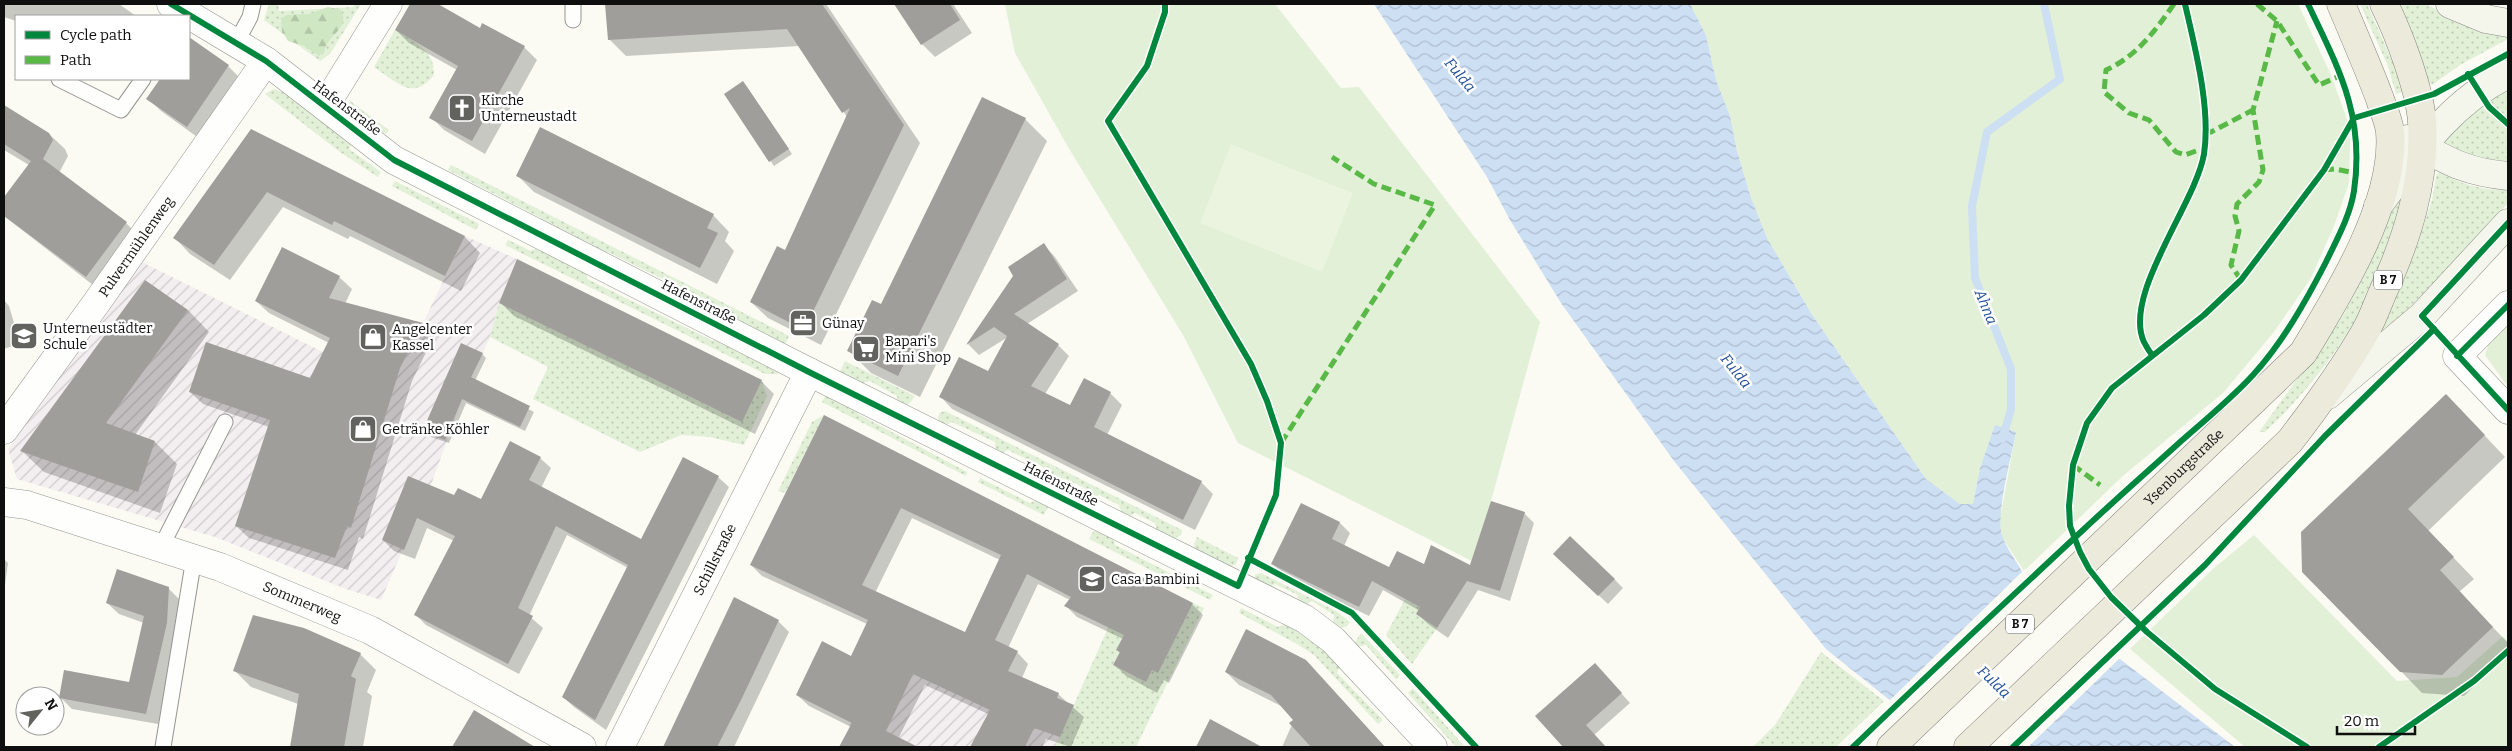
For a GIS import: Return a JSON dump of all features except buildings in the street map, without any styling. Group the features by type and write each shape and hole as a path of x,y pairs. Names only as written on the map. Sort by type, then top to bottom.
{"main road":[{"name":"B 7","path":"2341,4 2374,84 2390,130 2388,170 2378,206"},
{"name":"B 7","path":"1968,747 2290,441 2321,401 2366,331 2404,240 2416,200 2422,147 2420,104 2396,28 2384,4"},
{"path":"2450,4 2486,19 2508,22"},
{"name":"Ysenburgstraße","path":"1891,747 2303,352 2348,280 2378,206 2445,118 2484,86 2508,74"},
{"path":"2390,130 2442,160 2464,169 2508,176"},
{"path":"2321,401 2422,316 2508,223"}],"street":[{"path":"325,106 388,4"},
{"name":"Hafenstraße","path":"190,16 266,61 394,160 809,372 1305,619 1345,651 1433,747"},
{"name":"Pulvermühlenweg","path":"4,430 97,302 266,61"},
{"path":"2508,305 2457,356 2508,410"},
{"name":"Schillstraße","path":"620,747 809,372"},
{"name":"Sommerweg","path":"4,502 27,505 194,558 370,630 582,747"}],"lane":[{"path":"236,43 250,17 253,4"},
{"path":"573,4 573,20"},
{"path":"61,80 121,110 141,80"},
{"path":"161,547 224,422"},
{"path":"162,747 194,558"}],"shaded area":[{"path":"465,236 517,259 499,303 490,337 462,399 431,485 381,600 346,589 215,537 17,479 8,449 142,262 323,352 347,303 423,323"},
{"path":"896,633 1074,705 1055,747 839,747"}],"green space":[{"path":"269,4 278,4 279,11 354,7 354,4 361,4 330,54 320,61 264,20"},
{"path":"1005,4 1275,4 1341,88 1359,87 1540,322 1491,501 1472,561 1238,443 1183,335 1068,147 1015,53"},
{"path":"1690,4 2298,4 2331,75 2348,122 2350,141 2349,183 2334,226 2311,278 2274,332 2223,393 2124,475 2024,571 2002,537 2000,519 2016,432 1995,426 1980,468 1973,504 1960,504 1926,479 1811,313 1767,238 1750,195 1737,151 1730,116 1716,80 1706,35"},
{"path":"2360,4 2367,4 2393,63 2402,92 2396,94 2388,66"},
{"path":"2397,4 2426,4 2456,20 2508,36 2508,39 2460,65 2432,85 2428,82"},
{"path":"328,7 341,10 343,22 329,41 324,52 319,56 304,46 288,41 282,31 281,18 287,15 309,14"},
{"path":"395,30 422,48 431,59 434,75 419,87 404,87 374,67"},
{"path":"274,89 285,93 352,143 349,149 381,172 378,177 340,152 265,94"},
{"path":"2508,89 2508,164 2440,146 2468,116"},
{"path":"349,100 389,130 386,134 370,124 360,127 352,115"},
{"path":"1231,144 1353,193 1322,272 1200,223"},
{"path":"451,165 789,336 784,347 727,319 729,314 727,311 608,252 605,253 543,227 541,218 448,170"},
{"path":"2439,172 2473,186 2508,190 2508,203 2464,253 2384,333 2381,324 2406,275 2432,200 2436,176"},
{"path":"395,181 479,224 476,230 392,186"},
{"path":"2401,194 2405,194 2384,260 2354,322 2313,381 2265,432 2259,432 2342,317 2362,280 2386,223"},
{"path":"508,240 531,251 538,247 586,272 587,279 713,341 719,337 782,368 778,374 765,374 505,245"},
{"path":"499,303 742,421 762,380 767,396 744,445 710,437 681,435 640,452 533,399 548,367 490,337"},
{"path":"2508,319 2508,387 2485,355 2492,333"},
{"path":"845,361 915,396 904,407 898,404 897,396 870,381 860,384 839,374"},
{"path":"828,391 857,405 858,414 967,472 966,476 822,402"},
{"path":"945,411 1182,530 1181,535 1172,540 1157,532 1155,523 1135,513 1128,517 1122,514 1119,505 1099,495 1092,499 1086,496 1085,488 1063,478 1057,482 1051,479 1049,470 1008,450 1001,454 995,451 995,442 952,422 944,426 938,423 939,413"},
{"path":"824,415 785,493 778,491 812,422"},
{"path":"980,478 1030,503 1039,499 1049,505 1044,515 978,482"},
{"path":"1099,529 1113,536 1115,545 1213,595 1210,600 1089,539 1093,532"},
{"path":"2254,535 2397,681 2457,677 2503,636 2508,642 2508,747 2245,747 2130,649 2214,568"},
{"path":"1197,537 1238,558 1236,564 1228,568 1195,552 1194,544"},
{"path":"1261,573 1336,611 1350,622 1346,627 1338,628 1333,624 1334,615 1312,601 1304,606 1299,603 1298,595 1275,584 1268,588 1255,581 1255,575"},
{"path":"1405,599 1420,607 1417,614 1437,628 1412,664 1386,635"},
{"path":"1193,603 1204,608 1136,747 1055,747 1112,619 1134,615 1116,650 1120,652 1113,665 1146,682 1152,670 1158,672"},
{"path":"1241,608 1278,627 1287,623 1302,630 1341,664 1337,673 1383,720 1378,724 1314,655 1239,613"},
{"path":"1361,633 1400,675 1396,679 1366,645 1357,647 1354,644"},
{"path":"1821,652 1884,701 1836,747 1753,747 1775,725"},
{"path":"1413,688 1465,747 1456,747 1408,693"}],"water":[{"name":"Fulda","path":"1374,4 1690,4 1706,35 1716,80 1730,116 1737,151 1750,195 1767,238 1811,313 1926,479 1960,504 1973,504 1980,468 1995,425 2016,432 2002,502 2001,529 2003,538 2023,572 2028,585 2116,656 2235,747 1948,747 1826,649 1674,461 1561,303 1510,220 1487,177"}],"pier":[{"path":"2025,569 2030,584 2117,654 2122,656 2028,747 1944,747 1888,702"}],"waterway":[{"name":"Ahna","path":"2002,439 2011,410 2011,369 1975,278 1972,206 1987,132 2060,79 2044,4"}],"marked path":[{"path":"2174,4 2152,33 2136,50 2127,58 2106,70 2104,92 2129,113 2149,120 2176,152 2185,155 2196,151 2204,154"},
{"path":"2257,4 2277,21 2319,85 2342,75"},
{"path":"2241,280 2231,265 2239,231 2235,216 2237,204 2259,182 2263,170 2253,110 2277,21"},
{"path":"2205,132 2211,132 2253,110"},
{"path":"1281,443 1435,205 1374,184 1332,157"},
{"path":"2324,170 2335,169 2355,173"},
{"path":"2073,465 2100,485"}],"cycle path":[{"path":"171,4 189,15"},
{"path":"190,15 266,61 394,160 809,372 1238,586 1276,495 1281,443 1267,401 1251,364 1108,121 1147,66 1165,12 1165,4"},
{"path":"2152,355 2144,342 2140,322 2143,300 2151,275 2198,174 2204,154 2206,136 2201,78 2185,4"},
{"path":"1853,747 2095,519 2236,393 2264,362 2293,321 2339,236 2352,200 2356,164 2356,139 2347,94 2330,50 2308,4"},
{"path":"2307,747 2215,689 2147,632 2111,597 2089,569 2070,526 2069,506 2073,465 2087,423 2112,388 2204,315 2241,280 2324,170 2354,118 2434,94 2508,54"},
{"path":"2468,74 2489,107 2508,124"},
{"path":"2508,223 2422,316 2508,410"},
{"path":"2457,356 2508,305"},
{"path":"2013,747 2205,565 2325,436 2434,329"},
{"path":"1248,558 1352,613 1476,747"},
{"path":"2379,747 2474,681 2508,651"}],"place":[{"name":"Kirche Unterneustadt","path":"462,108"},
{"name":"Günay","path":"803,323"},
{"name":"Unterneustädter Schule","path":"24,336"},
{"name":"Angelcenter Kassel","path":"373,337"},
{"name":"Bapari's Mini Shop","path":"866,349"},
{"name":"Getränke Köhler","path":"363,429"},
{"name":"Casa Bambini","path":"1092,579"}]}
